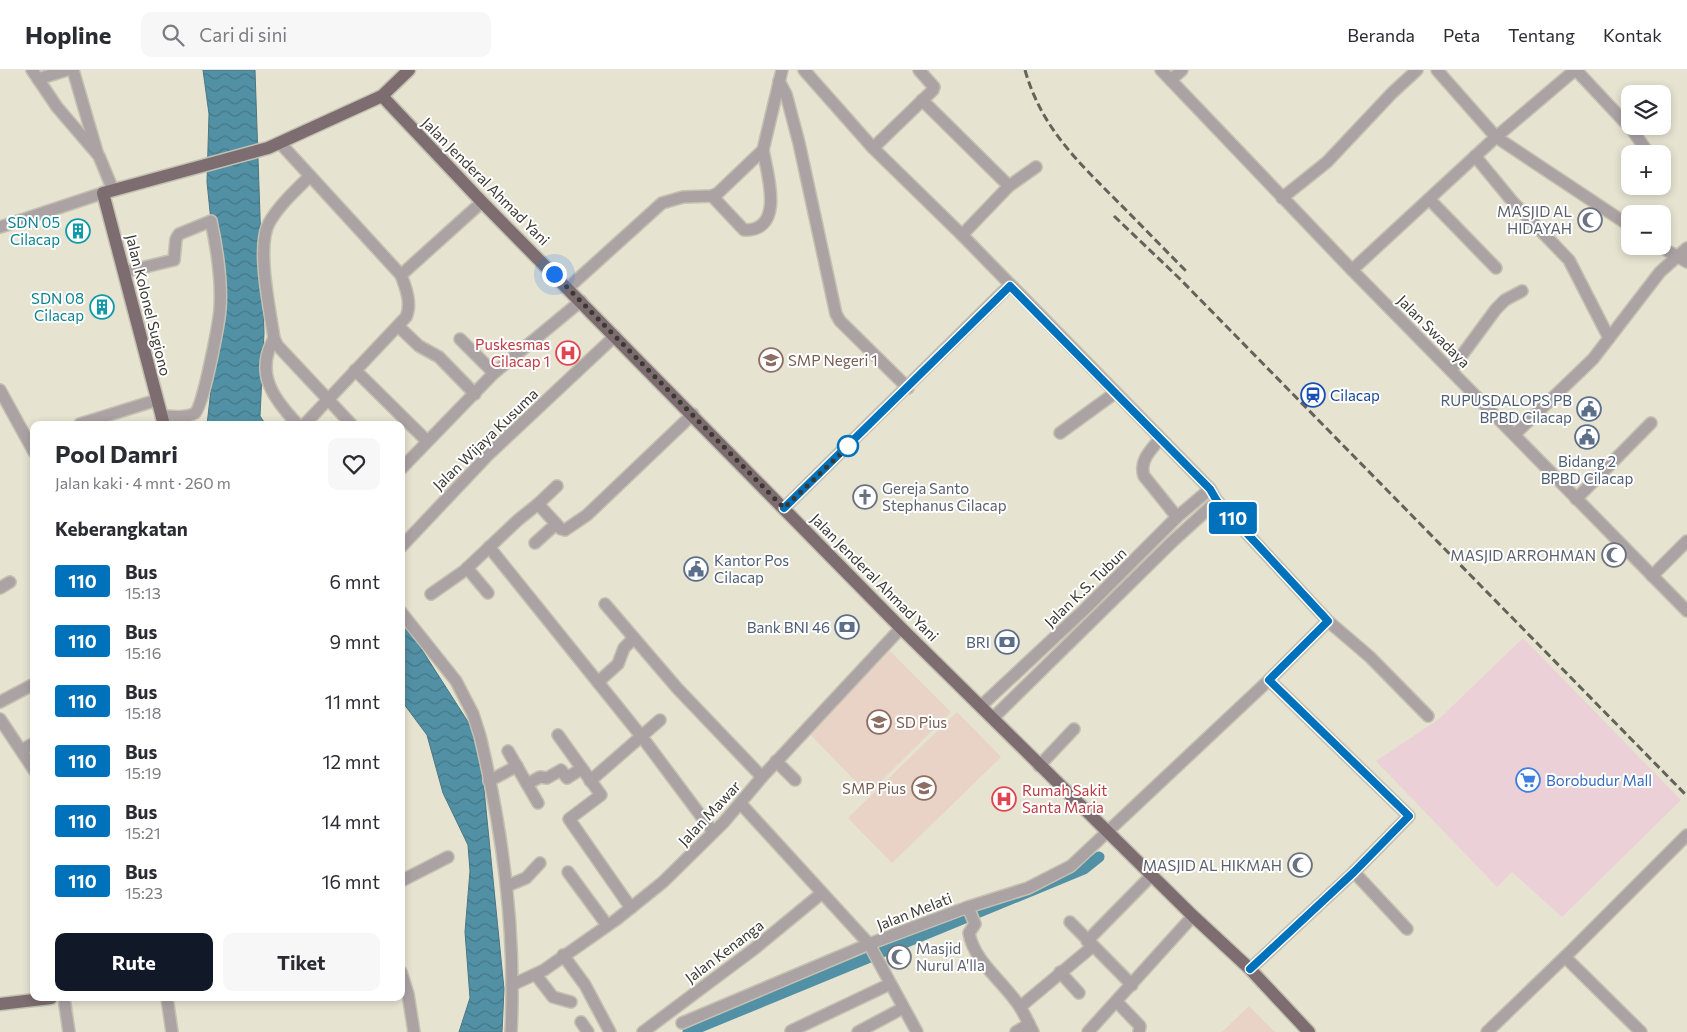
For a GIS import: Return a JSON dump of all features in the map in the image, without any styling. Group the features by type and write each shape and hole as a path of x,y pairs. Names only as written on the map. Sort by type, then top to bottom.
{"main road":[{"path":"108,191 204,167 268,148 382,96 409,70"},
{"name":"Jalan Jenderal Ahmad Yani","path":"382,96 482,202 693,414 901,628 1039,766 1250,969 1309,1032"},
{"name":"Jalan Kolonel Sugiono","path":"108,191 124,272 162,421"},
{"path":"0,1004 30,1000"}],"street":[{"path":"67,70 35,75 56,107 99,156"},
{"path":"0,227 108,191 73,70"},
{"path":"804,70 873,148 962,235 1159,440 1210,489 1217,501 1328,621 1370,657 1428,716"},
{"path":"873,148 934,87 919,70"},
{"name":"Jalan Swadaya","path":"1161,70 1282,198 1686,610"},
{"path":"1171,80 1182,70"},
{"path":"1282,198 1327,162 1392,94 1418,70"},
{"path":"1437,70 1496,137 1621,220"},
{"path":"1352,270 1496,137 1575,70 1633,131 1642,145"},
{"path":"712,196 744,230 759,226 766,220 772,205 763,150 781,76"},
{"path":"781,76 799,144 836,314 840,321 908,388"},
{"path":"922,100 1009,186"},
{"path":"280,143 401,275 409,309 399,327 355,370 308,421"},
{"path":"568,288 662,203 683,197 712,196 763,150"},
{"path":"1476,156 1512,201 1568,260 1609,338"},
{"path":"962,235 1009,186 1036,167"},
{"path":"310,176 270,221 265,235 265,269 274,338 277,345 348,421"},
{"path":"1429,199 1496,268"},
{"path":"401,275 482,202"},
{"path":"124,272 174,260 176,239 179,234 211,221 220,310 207,381 200,407 195,413 162,421"},
{"path":"1515,434 1593,359 1660,272 1687,248"},
{"path":"1671,254 1687,262"},
{"path":"784,508 1010,286"},
{"path":"1450,370 1499,305 1522,291"},
{"path":"405,465 475,394 494,372 580,300"},
{"path":"399,327 419,346 439,356 475,394"},
{"name":"Jalan Wijaya Kusuma","path":"405,543 488,455 615,336"},
{"path":"274,338 268,350 266,379 278,403 294,421"},
{"path":"460,339 494,372"},
{"path":"355,370 427,441"},
{"path":"0,390 4,407 30,446"},
{"path":"1060,432 1115,393"},
{"path":"90,421 157,400"},
{"path":"538,504 556,524 565,530 587,515 693,414"},
{"path":"1576,499 1651,423"},
{"path":"1159,440 1146,456 1142,471 1144,476 1178,517"},
{"path":"431,594 467,568 557,486"},
{"name":"Jalan K.S. Tubun","path":"981,706 1085,609 1178,517 1210,489"},
{"name":"Jalan K.S. Tubun","path":"993,718 1172,541 1217,501"},
{"path":"535,543 556,524"},
{"path":"1652,576 1687,541"},
{"path":"489,547 642,737 713,832"},
{"path":"467,568 488,593"},
{"path":"605,604 677,688 762,777"},
{"path":"1085,609 1093,618"},
{"path":"405,617 456,682 466,698 480,736 506,886 512,985 511,1032"},
{"name":"Jalan Melati","path":"741,804 870,945 971,915 1046,880 1071,866 1269,680 1328,621"},
{"name":"Jalan Mawar","path":"512,985 536,975 631,908 663,882 741,804 776,761 901,628"},
{"path":"598,682 618,664 624,648 634,638"},
{"path":"1250,969 1354,872 1409,816 1269,680"},
{"path":"0,702 30,686"},
{"path":"0,719 30,763"},
{"path":"590,781 660,720"},
{"path":"1039,766 1074,729"},
{"path":"558,734 601,796 569,819 631,908"},
{"path":"22,750 30,745"},
{"path":"508,751 538,803"},
{"path":"776,761 795,780"},
{"path":"489,781 516,766"},
{"path":"527,784 540,777 547,778 561,770 567,778 581,769"},
{"path":"1487,1032 1566,957 1687,835"},
{"path":"405,879 448,858"},
{"path":"506,886 526,878 540,864"},
{"path":"568,872 607,925"},
{"path":"1354,872 1406,929"},
{"path":"1020,1006 1060,972 1078,960 1090,943 1152,876"},
{"name":"Jalan Kenanga","path":"643,1032 754,948 822,893"},
{"path":"971,915 969,933 972,944 990,970 1020,1006 1031,1028 1016,1032"},
{"path":"1088,1032 1193,916"},
{"path":"1070,922 1132,985"},
{"path":"682,1023 870,945 917,1032"},
{"path":"563,955 585,985 610,1032"},
{"path":"1566,957 1641,1032"},
{"path":"1060,972 1079,993"},
{"path":"536,975 553,997 571,1002"},
{"path":"791,1031 890,984"},
{"path":"405,985 414,1032"},
{"path":"64,1001 69,1032"},
{"path":"167,1001 172,1032"},
{"path":"1117,1002 1140,1026 1139,1032"},
{"path":"858,1032 903,1008"},
{"path":"581,1022 588,1032"}],"shaded area":[{"name":"Borobudur Mall","path":"1523,638 1681,800 1562,917 1512,872 1497,887 1376,761 1439,719"},
{"name":"SD Pius","path":"890,651 951,712 868,794 808,732"},
{"name":"SMP Pius","path":"957,712 1001,757 892,863 848,818"},
{"path":"1249,1006 1275,1032 1222,1032"}],"water":[{"path":"203,70 255,70 264,333 260,416 263,421 207,421 220,310 207,182 209,114"},
{"path":"405,623 479,739 504,989 502,1032 459,1032 470,998 465,932 470,871 468,845 443,793 427,735 405,705"}],"waterway":[{"path":"688,1032 1084,869 1099,857"}],"railway":[{"path":"1025,70 1041,109 1075,158 1186,271"},
{"path":"1114,216 1179,278 1687,796"}],"bus line":[{"name":"110","path":"784,508 1010,286 1107,384 1178,460 1210,489 1217,501 1328,621 1269,680 1409,816 1354,872 1250,969"}],"place":[{"name":"MASJID AL HIDAYAH","path":"1590,220"},
{"name":"SDN 05 Cilacap","path":"78,231"},
{"name":"SDN 08 Cilacap","path":"102,307"},
{"name":"Puskesmas Cilacap 1","path":"568,353"},
{"name":"SMP Negeri 1","path":"771,360"},
{"name":"Cilacap","path":"1313,395"},
{"name":"RUPUSDALOPS PB BPBD Cilacap","path":"1589,409"},
{"name":"Bidang 2 BPBD Cilacap","path":"1587,437"},
{"name":"Gereja Santo Stephanus Cilacap","path":"865,497"},
{"name":"MASJID ARROHMAN","path":"1614,555"},
{"name":"Kantor Pos Cilacap","path":"696,569"},
{"name":"Bank BNI 46","path":"847,627"},
{"name":"BRI","path":"1007,642"},
{"name":"SD Pius","path":"879,722"},
{"name":"Borobudur Mall","path":"1528,780"},
{"name":"SMP Pius","path":"924,788"},
{"name":"Rumah Sakit Santa Maria","path":"1004,799"},
{"name":"MASJID AL HIKMAH","path":"1300,865"},
{"name":"Masjid Nurul A'lla","path":"899,957"}],"route":[{"path":"554,274 784,508 853,442 848,446"}]}
